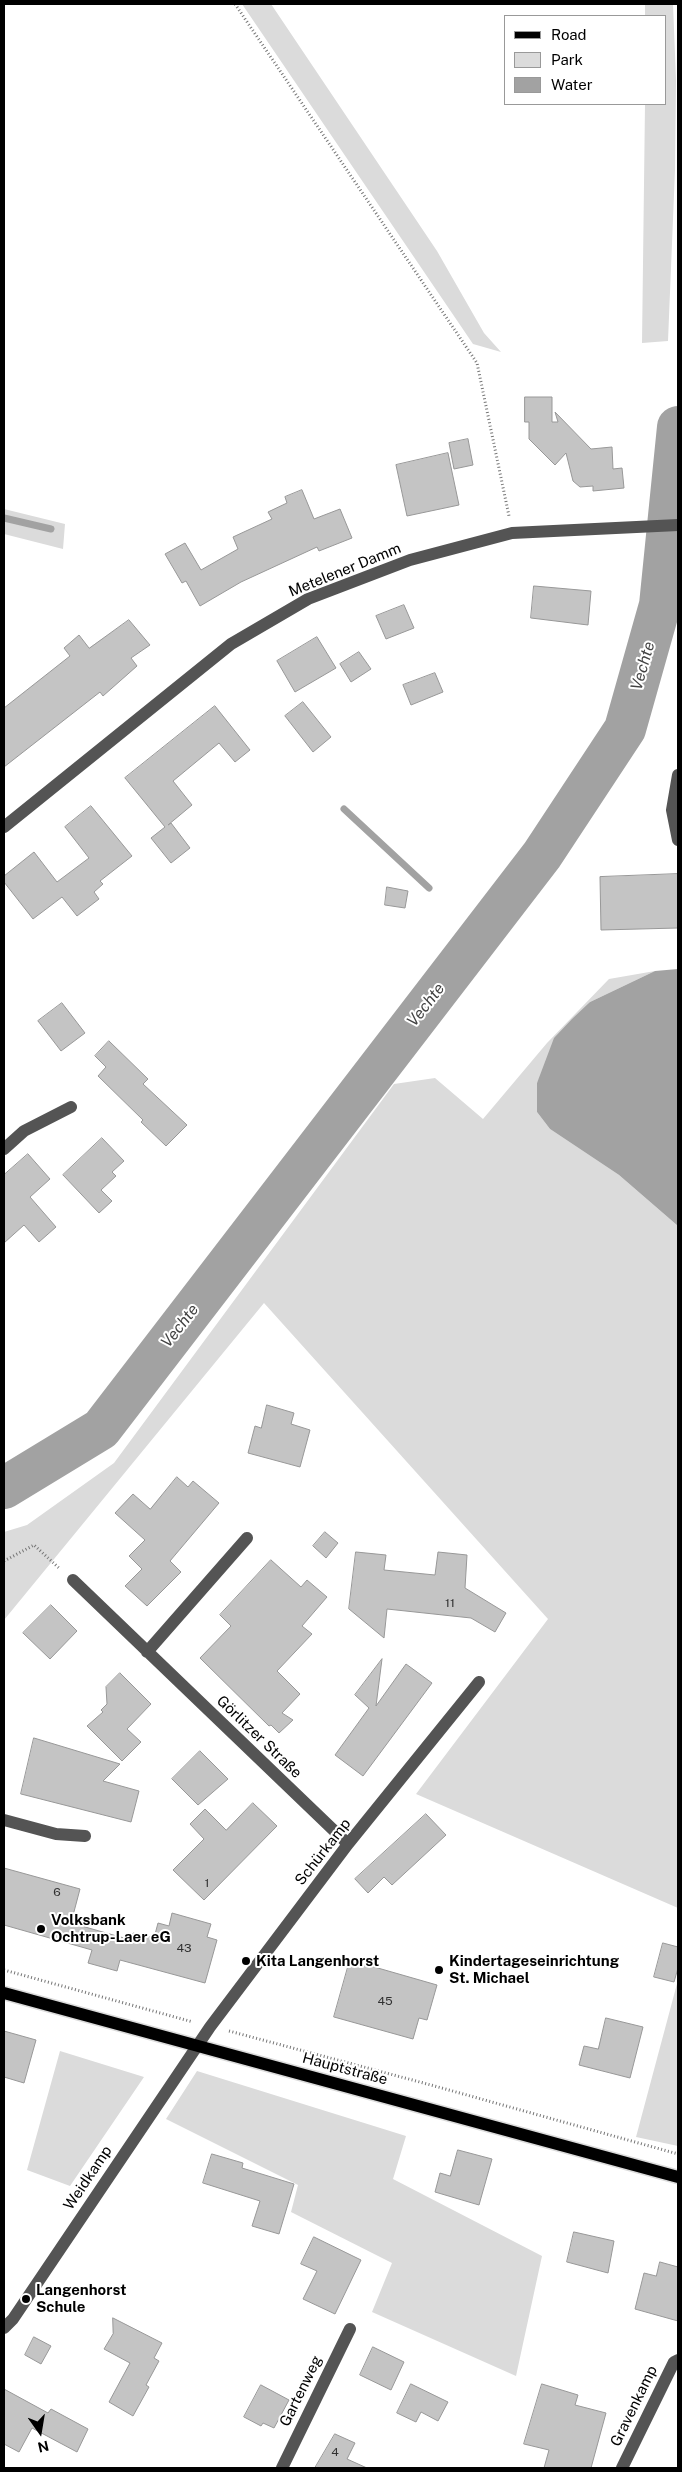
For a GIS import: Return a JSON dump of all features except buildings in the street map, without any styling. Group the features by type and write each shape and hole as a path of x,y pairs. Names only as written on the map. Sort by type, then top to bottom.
{"main road":[{"name":"Hauptstraße","path":"4,1993 678,2177"}],"street":[{"name":"Metelener Damm","path":"4,827 231,644 308,599 410,560 512,533 678,525"},
{"path":"678,775 672,810 678,840"},
{"path":"4,1149 24,1131 71,1107"},
{"path":"147,1652 247,1538"},
{"name":"Görlitzer Straße","path":"73,1580 348,1844"},
{"name":"Schürkamp","path":"197,2045 348,1844 479,1682"},
{"path":"4,1820 56,1834 85,1836"},
{"name":"Weidkamp","path":"4,2328 13,2319 197,2045"},
{"name":"Gartenweg","path":"282,2468 350,2329"},
{"name":"Gravenkamp","path":"622,2468 674,2362 678,2360"}],"path":[{"path":"235,4 477,363 512,533"},
{"path":"4,1561 34,1545 73,1580"},
{"path":"4,1970 198,2024"},
{"path":"235,2033 678,2154"}],"green space":[{"path":"242,4 271,4 437,251 484,333 501,352 473,344"},
{"path":"645,4 673,4 676,80 675,170 668,341 642,343 645,105 667,105 667,15 645,15"},
{"path":"4,509 65,524 63,549 4,534"},
{"path":"655,971 590,1002 537,1083 537,1112 550,1129 619,1175 678,1226 678,1908 416,1794 548,1619 264,1303 4,1620 4,1532 27,1525 114,1463 394,1084 435,1078 483,1119 547,1043 609,979"},
{"path":"678,1980 678,2146 636,2137"},
{"path":"60,2051 144,2077 70,2186 27,2170"},
{"path":"197,2071 406,2136 393,2179 542,2256 516,2376 372,2312 392,2263 291,2212 298,2185 166,2119"}],"water":[{"path":"678,969 678,1226 619,1175 550,1129 537,1112 537,1083 554,1038 590,1002 655,971"}],"waterway":[{"name":"Vechte","path":"4,1488 101,1429 542,855 625,729 660,605 678,427"},
{"path":"4,518 51,529"},
{"path":"344,809 429,888"}],"place":[{"name":"Volksbank Ochtrup-Laer eG","path":"41,1929"},
{"name":"Kita Langenhorst","path":"246,1961"},
{"name":"Kindertageseinrichtung St. Michael","path":"439,1970"},
{"name":"Langenhorst Schule","path":"26,2299"}]}
